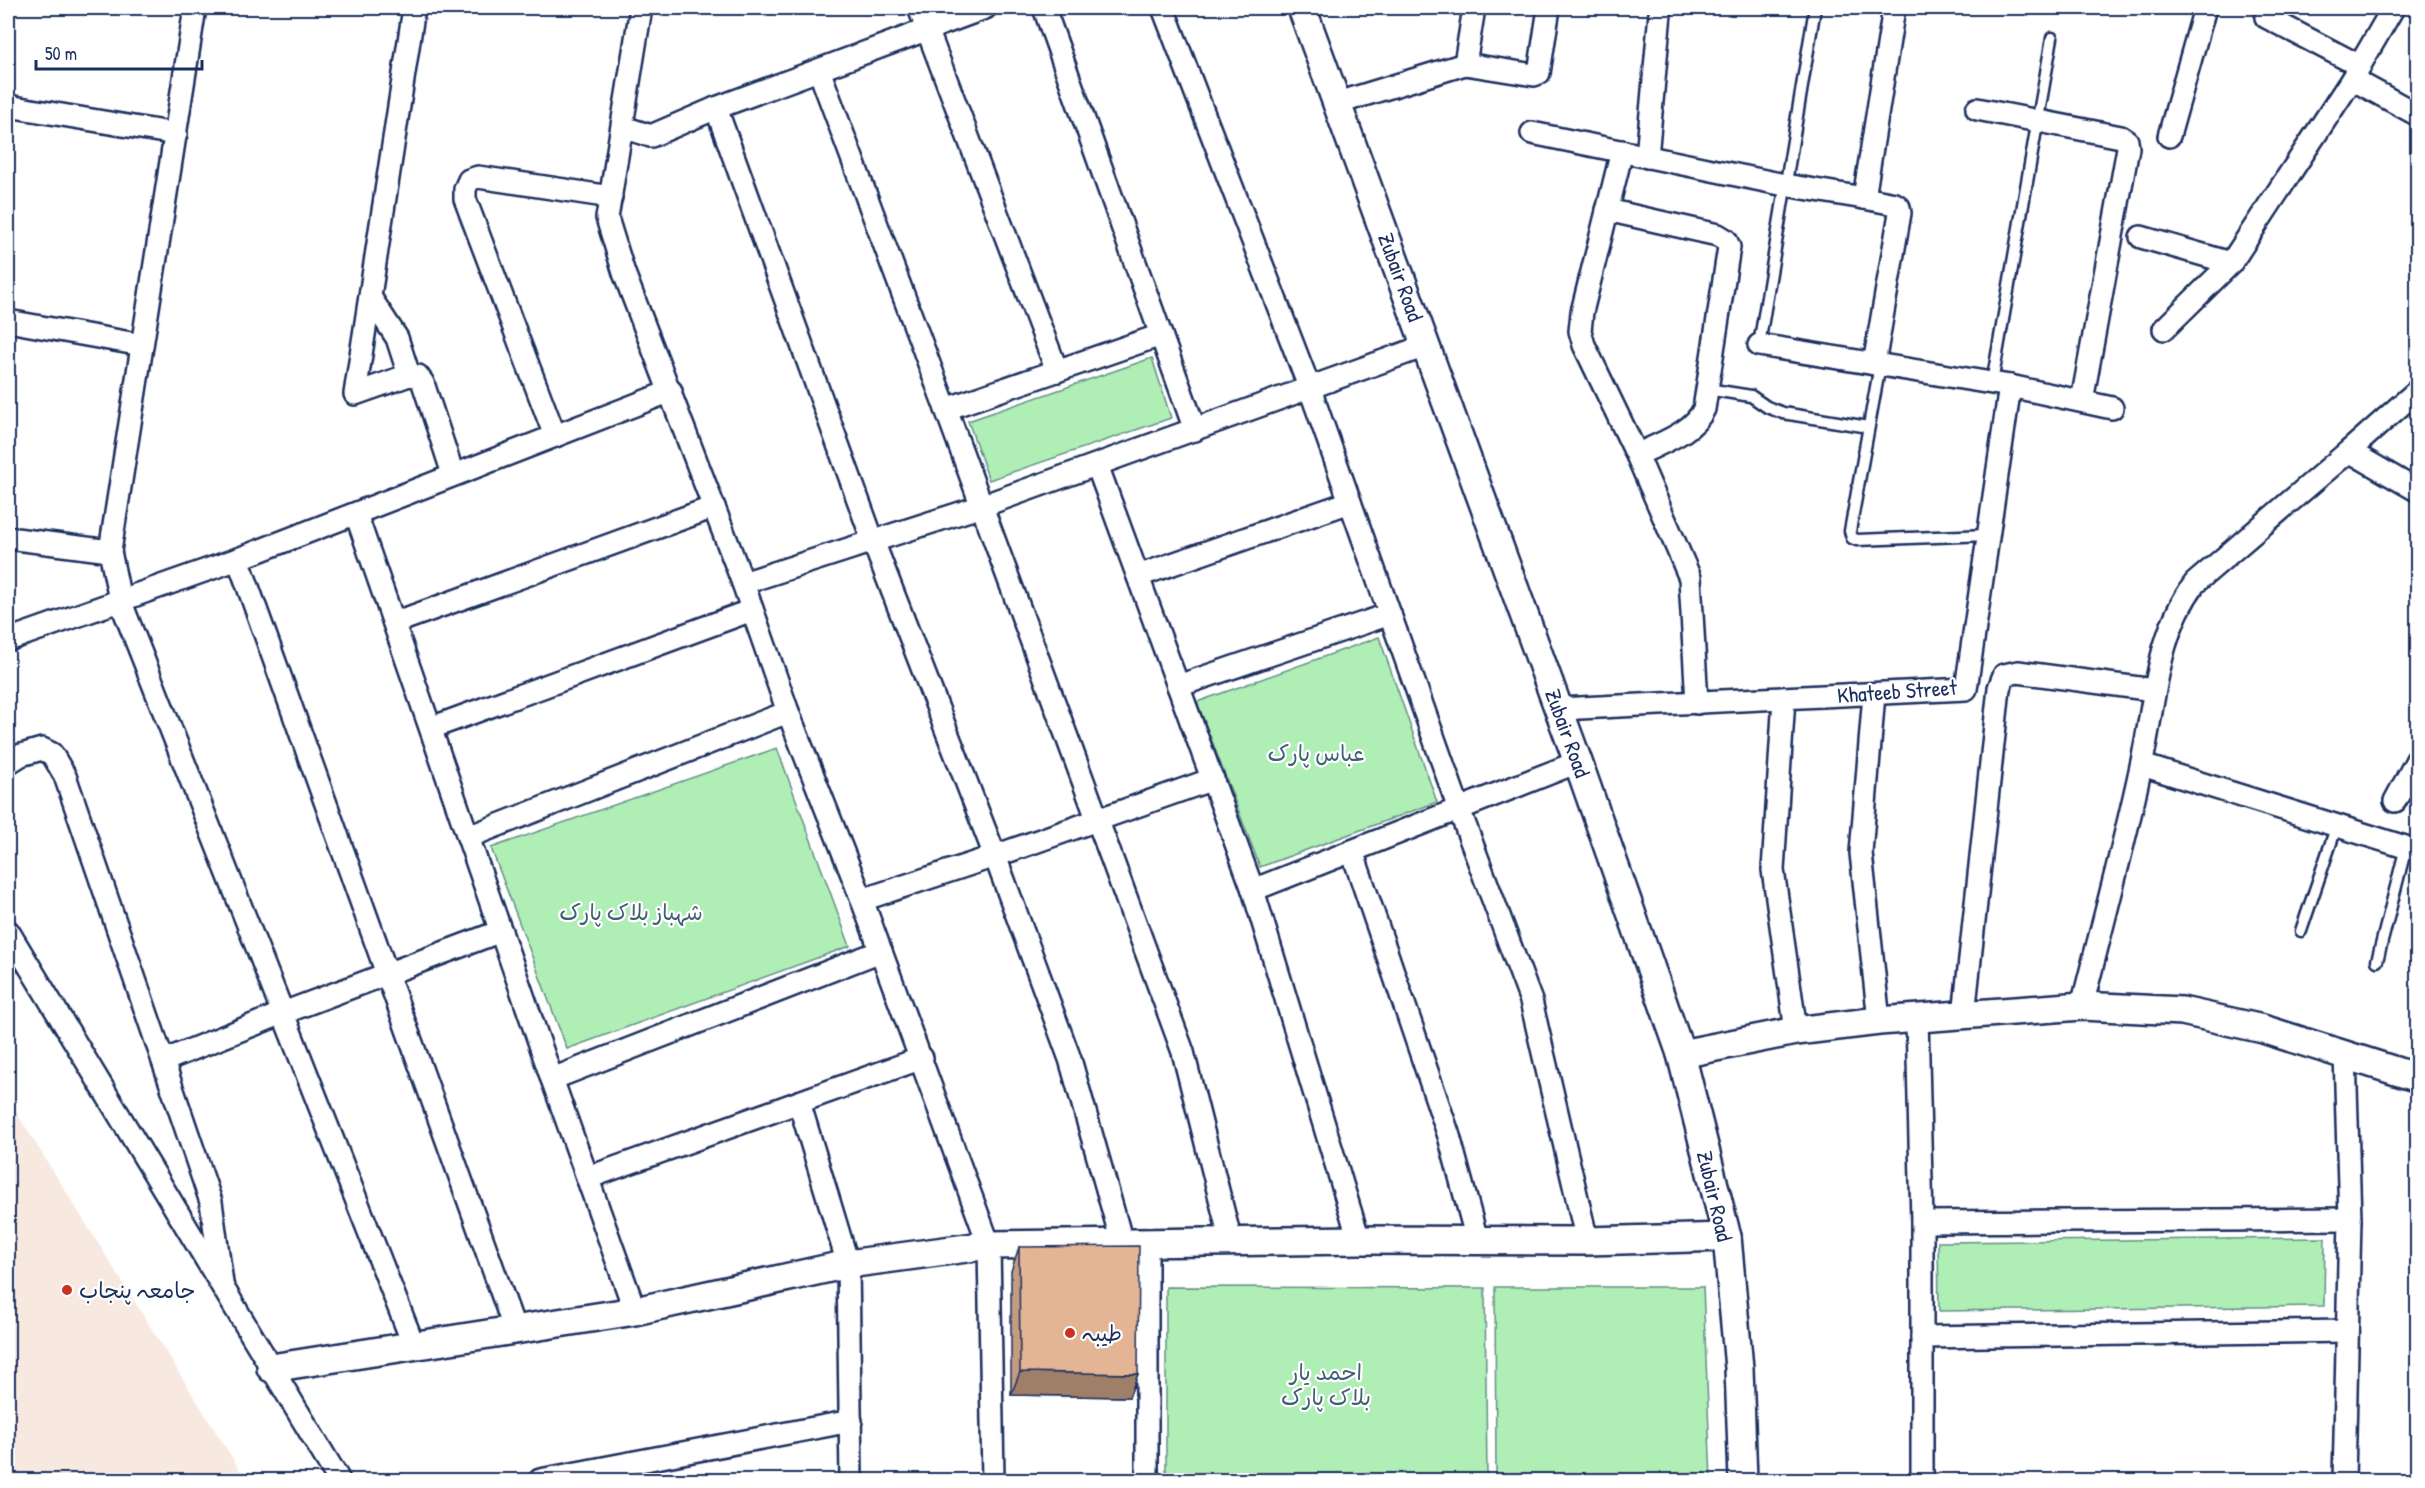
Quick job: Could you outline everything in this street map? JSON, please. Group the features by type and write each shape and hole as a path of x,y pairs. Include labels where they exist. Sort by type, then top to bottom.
{"street":[{"path":"195,8 110,551 120,600 414,1346"},
{"path":"414,8 355,394 409,375 418,376 423,383 453,474"},
{"path":"641,8 607,223 624,273 744,583 788,712 862,900 989,1245 993,1480"},
{"path":"919,8 1057,371"},
{"path":"623,127 651,136 716,108 985,8"},
{"path":"1044,8 1195,430"},
{"path":"1163,8 1310,389 1459,809 1531,1001 1587,1241"},
{"name":"Zubair Road","path":"1302,8 1578,762 1681,1054 1727,1237 1739,1368 1743,1480"},
{"path":"1465,64 1474,8"},
{"path":"1338,103 1465,64 1534,75 1539,73 1549,8"},
{"path":"1864,198 1894,8"},
{"path":"2169,136 2205,8"},
{"path":"2164,329 2231,262 2356,73 2393,8"},
{"path":"1647,157 1660,13"},
{"path":"2266,17 2418,115"},
{"path":"819,70 1183,1052 1231,1242"},
{"path":"8,106 176,135"},
{"path":"716,108 873,541 995,856 1070,1059 1134,1242 1147,1480"},
{"path":"1977,109 2121,137 2127,141 2128,148 2082,401"},
{"path":"1532,133 1785,185 1895,204 1899,207 1900,213 1877,364"},
{"path":"1622,151 1582,312 1580,331 1584,345 1637,455 1690,578 1697,703"},
{"path":"555,436 465,199 465,189 470,180 478,177 610,197"},
{"path":"1607,210 1718,236 1726,240 1729,247 1704,409 1699,420 1690,428 1637,455"},
{"path":"2140,237 2231,262"},
{"path":"370,297 397,338 409,375"},
{"path":"8,321 142,345"},
{"path":"946,410 1161,335"},
{"path":"1759,345 2001,384 2112,408"},
{"path":"744,583 982,506 1425,346"},
{"name":"Khateeb Street","path":"1559,710 1966,689 1988,535 2001,384"},
{"path":"2082,1006 2142,765 2154,690 2171,626 2181,601 2195,583 2418,390"},
{"path":"8,640 238,559 453,474 671,392"},
{"path":"2349,451 2418,490"},
{"path":"1097,465 1253,890 1359,1240"},
{"path":"1138,576 1350,502"},
{"path":"394,623 714,507"},
{"path":"356,514 635,1311"},
{"path":"8,538 110,551"},
{"path":"238,559 515,1330"},
{"path":"430,728 752,610"},
{"path":"1178,686 1390,614"},
{"path":"1964,1015 1999,688 2004,675 2019,672 2154,690"},
{"path":"1966,689 1999,688"},
{"path":"1874,694 1861,853 1879,1021"},
{"path":"1784,698 1773,870 1796,1031"},
{"path":"468,837 788,712"},
{"path":"8,763 21,755 42,749 52,754 65,776 211,1202 223,1291"},
{"path":"2395,801 2418,758"},
{"path":"1253,890 1578,762"},
{"path":"2142,765 2412,849"},
{"path":"862,900 1213,779"},
{"path":"1352,851 1449,1136 1477,1240"},
{"path":"8,931 339,1480"},
{"path":"163,1061 501,931"},
{"path":"552,1079 881,951"},
{"path":"1681,1054 1796,1031 1879,1021 2082,1006 2182,1011 2263,1029 2418,1078"},
{"path":"1917,1018 1922,1222 1922,1480"},
{"path":"2344,1480 2350,1219 2345,1054"},
{"path":"587,1178 921,1058"},
{"path":"799,1102 848,1264 851,1480"},
{"path":"1922,1222 2350,1219"},
{"path":"271,1368 635,1311 848,1264 989,1245 1359,1240 1587,1241 1727,1237"},
{"path":"1922,1337 2347,1331"},
{"path":"540,1480 850,1421"}],"lane":[{"path":"1759,345 1815,8"},
{"path":"2001,384 2052,38"},
{"path":"1877,364 1869,427 1850,531 1852,538 1857,540 1988,535"},
{"path":"1707,389 1751,396 1767,407 1783,413 1869,427"},
{"path":"2301,931 2337,825"},
{"path":"2377,961 2412,849"}],"shaded area":[{"name":"جامعہ پنجاب","path":"8,1099 246,1480 8,1480"}],"green space":[{"path":"1152,358 1171,418 989,480 968,421"},
{"name":"عباس پارک","path":"1379,637 1437,802 1260,867 1197,702"},
{"name":"شہباز بلاک پارک","path":"777,748 850,946 567,1049 491,848"},
{"path":"2325,1238 2324,1306 1939,1311 1938,1242"},
{"name":"احمد یار بلاک پارک","path":"1166,1287 1485,1288 1487,1480 1166,1480"},
{"path":"1495,1287 1703,1287 1711,1480 1496,1480"}],"building":[{"name":"طیبہ","path":"1139,1246 1138,1374 1020,1372 1019,1247"}],"place":[{"name":"جامعہ پنجاب","path":"67,1290"},
{"name":"طیبہ","path":"1070,1333"}]}
